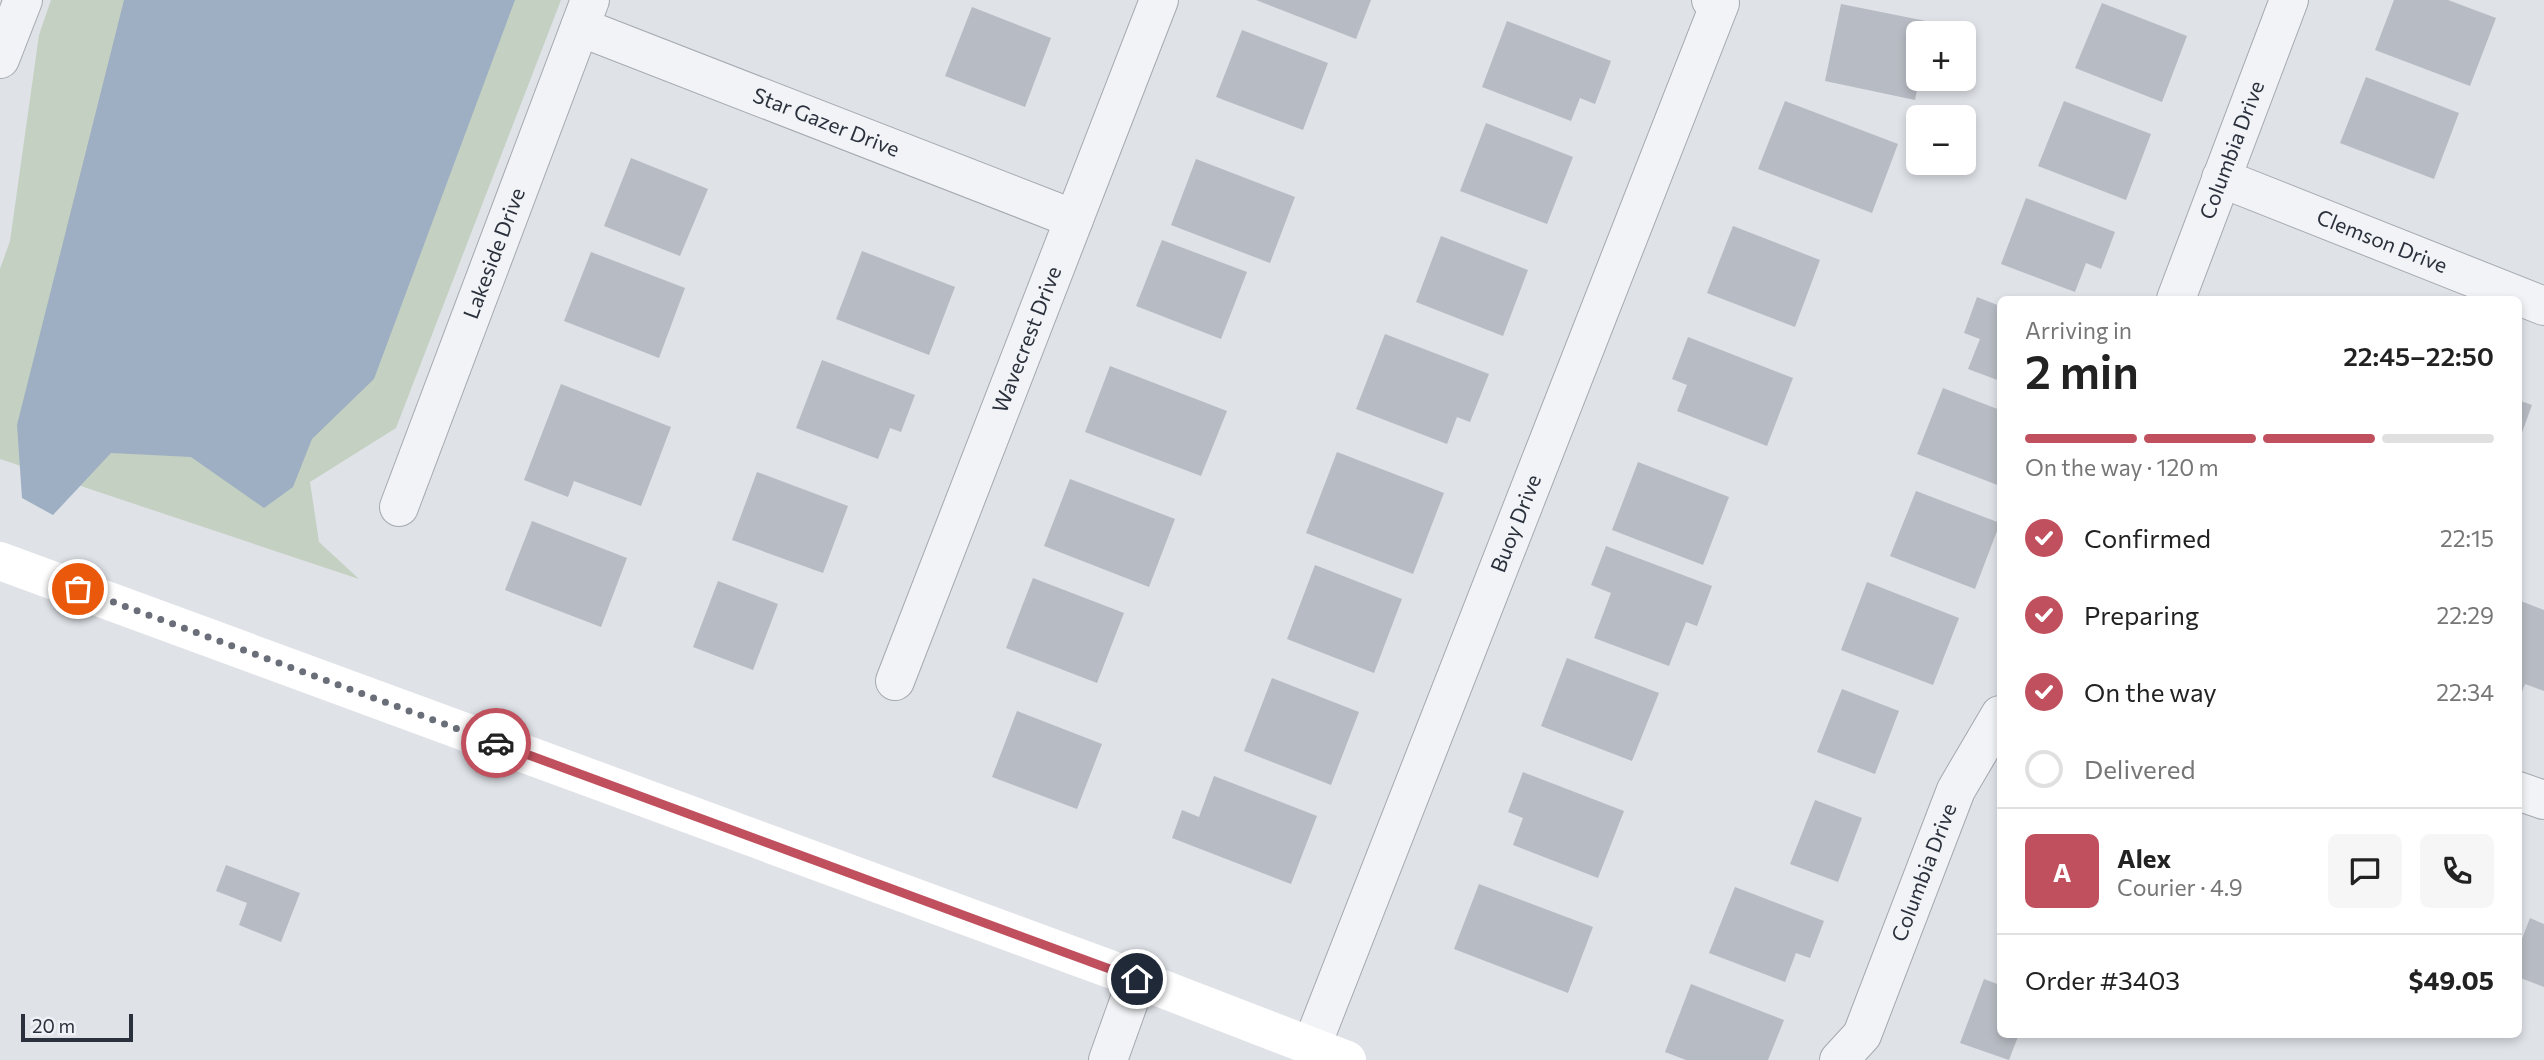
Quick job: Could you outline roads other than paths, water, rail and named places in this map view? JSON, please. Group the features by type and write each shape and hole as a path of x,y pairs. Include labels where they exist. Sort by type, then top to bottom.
{"main road":[{"path":"0,561 1137,979 1347,1060"}],"street":[{"path":"0,59 23,0"},
{"name":"Wavecrest Drive","path":"895,681 1159,0"},
{"name":"Columbia Drive","path":"2177,296 2289,0"},
{"name":"Buoy Drive","path":"1312,1045 1715,2"},
{"name":"Star Gazer Drive","path":"585,13 1074,219"},
{"name":"Lakeside Drive","path":"399,507 585,13"},
{"name":"Clemson Drive","path":"2221,178 2519,296"},
{"name":"Clemson Drive","path":"2522,297 2544,306"},
{"name":"Columbia Drive","path":"1856,1052 1956,790 1997,720"},
{"path":"2522,792 2544,800"},
{"path":"1108,1060 1137,979"}],"water":[{"path":"124,0 515,0 374,379 312,439 293,487 264,508 191,457 111,453 53,515 22,498 17,425"}]}
